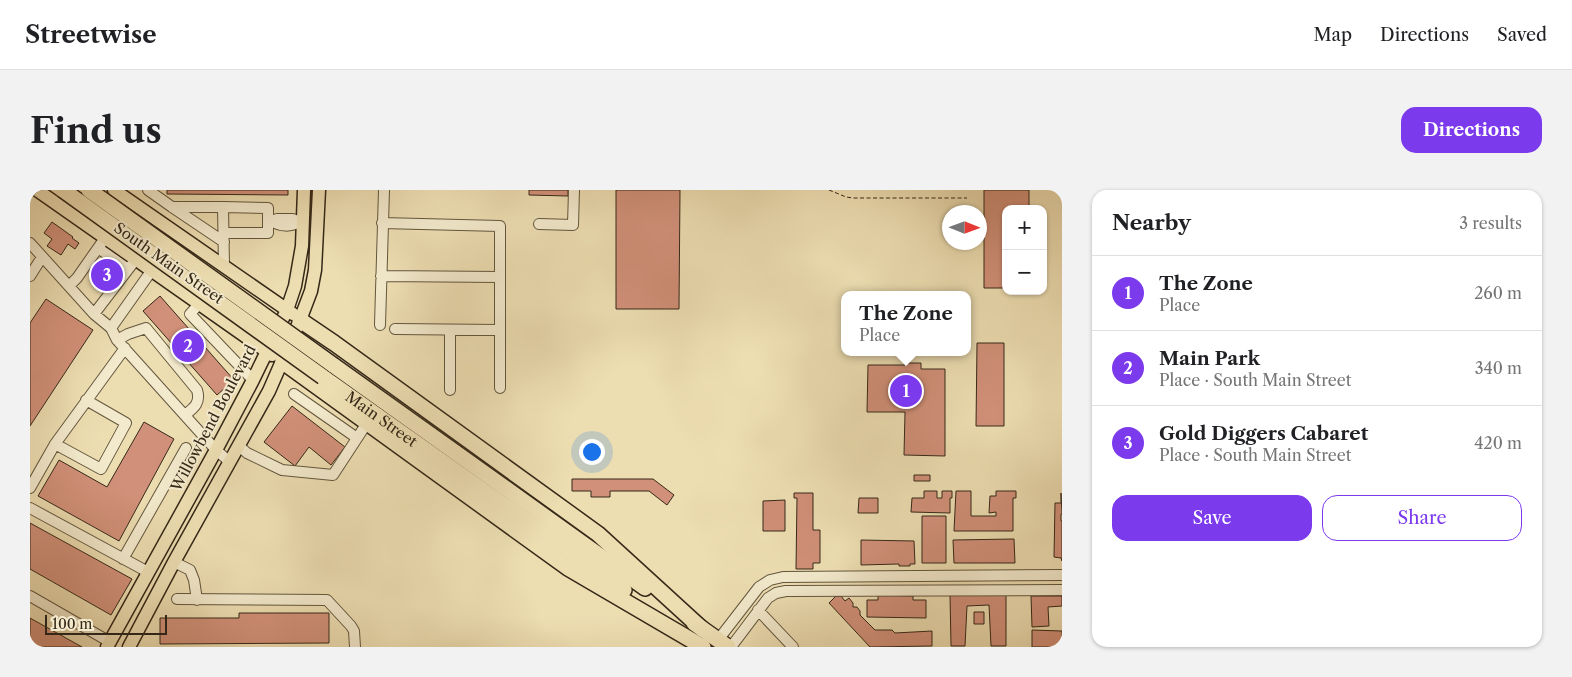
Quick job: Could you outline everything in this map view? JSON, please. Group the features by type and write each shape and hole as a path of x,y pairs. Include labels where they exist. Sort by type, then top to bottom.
{"highway":[{"name":"Main Street","path":"63,190 703,647"},
{"name":"Main Street","path":"89,190 322,375 726,645"},
{"path":"300,320 598,534 702,629"},
{"path":"334,343 324,343 317,347 308,370 322,375 367,423 568,568 703,647"},
{"path":"283,362 322,375"}],"main road":[{"name":"South Main Street","path":"37,190 102,243 132,264 152,270 283,362"},
{"name":"South Main Street","path":"114,190 300,320"},
{"name":"Willowbend Boulevard","path":"112,645 158,553 253,380 287,310 295,286 302,246 301,222 304,190"},
{"path":"129,647 283,362 312,290 315,270 319,190"},
{"path":"301,222 318,223"},
{"path":"233,327 245,328 253,324 262,306 262,301 256,288"},
{"path":"158,553 174,562"}],"street":[{"path":"148,190 172,207 224,238 268,233 270,221 268,208 172,207"},
{"path":"380,325 384,190"},
{"path":"539,224 574,224 574,190"},
{"path":"223,207 224,266"},
{"path":"270,221 277,225 293,226 301,222"},
{"path":"382,223 500,226 500,388"},
{"path":"30,243 94,314 111,328 117,340 124,348 216,450 230,462"},
{"path":"69,286 102,243"},
{"path":"30,276 42,257"},
{"path":"94,314 132,264"},
{"path":"111,328 152,270"},
{"path":"381,276 500,277"},
{"path":"199,304 190,314 253,380"},
{"path":"117,340 146,328 197,390 199,398 197,404 185,415"},
{"path":"395,329 500,330"},
{"path":"450,330 450,390"},
{"path":"30,488 55,444 124,348"},
{"path":"294,394 357,438"},
{"path":"55,444 101,469 126,423 86,400"},
{"path":"239,446 247,453 282,470 332,475 367,423"},
{"path":"123,559 186,448"},
{"path":"30,508 148,572"},
{"path":"174,562 190,570 194,580 197,600"},
{"path":"1050,575 1050,590"},
{"path":"726,645 760,587 770,580 783,577 1062,575"},
{"path":"808,591 809,576"},
{"path":"937,576 937,591"},
{"path":"726,645 768,598 786,591 1062,590"},
{"path":"30,596 112,645"},
{"path":"177,599 327,600 354,631 355,647"},
{"path":"758,610 791,646"}],"path":[{"path":"829,190 854,198 967,198"}],"building":[{"path":"167,190 288,190 288,195 167,194"},
{"path":"529,190 568,190 568,196 529,195"},
{"path":"616,190 680,190 679,309 616,309"},
{"path":"984,190 1029,190 1029,205 1002,205 1002,288 984,288 984,250 987,250 987,205 984,205"},
{"path":"52,222 79,243 75,249 68,244 61,255 47,246 52,239 44,233"},
{"path":"110,259 122,268 105,292 93,283"},
{"path":"160,296 234,380 217,395 143,311"},
{"path":"46,299 93,330 30,426 30,323"},
{"path":"977,343 1004,343 1004,426 976,426"},
{"path":"905,363 921,363 921,369 945,369 945,456 904,455 905,412 867,412 868,365 905,365"},
{"path":"292,406 345,447 331,465 309,447 295,466 264,442"},
{"path":"144,422 174,439 119,541 38,496 59,460 107,487"},
{"path":"914,475 930,475 930,481 914,481"},
{"path":"572,479 653,479 674,495 667,505 649,491 610,491 610,497 591,497 591,491 572,491"},
{"path":"924,491 937,491 937,498 942,498 942,491 952,491 950,513 911,512 912,498 924,498"},
{"path":"956,491 971,491 971,516 996,516 996,512 989,513 990,496 996,496 996,491 1016,491 1016,498 1013,498 1013,531 954,531"},
{"path":"794,493 813,493 813,530 820,530 820,563 813,563 813,569 796,569 797,498 794,498"},
{"path":"1061,493 1062,561 1061,558 1054,557 1055,503 1061,503"},
{"path":"859,498 878,498 878,513 858,513"},
{"path":"785,500 785,531 763,531 763,501"},
{"path":"922,516 946,516 946,563 922,563"},
{"path":"30,523 132,579 111,615 30,569"},
{"path":"1014,539 1015,563 954,563 953,540"},
{"path":"861,540 914,541 915,564 910,564 910,566 899,566 899,564 861,565"},
{"path":"1006,594 1006,646 991,646 989,605 967,606 965,646 951,646 950,595"},
{"path":"878,595 913,596 913,600 926,600 926,618 867,617 867,600 878,600"},
{"path":"836,596 841,596 845,601 849,598 853,603 853,607 857,607 860,615 875,630 892,630 895,633 932,631 932,646 870,647 829,603"},
{"path":"1031,596 1062,596 1062,606 1048,607 1049,626 1032,627"},
{"path":"974,612 984,612 984,624 974,624"},
{"path":"239,613 329,613 329,643 160,644 160,618 239,618"},
{"path":"30,618 82,647 30,647"},
{"path":"1032,630 1062,631 1062,647 1032,647"}],"place":[{"name":"Gold Diggers Cabaret","path":"107,275"},
{"name":"Main Park","path":"188,346"},
{"name":"The Zone","path":"906,391"}]}
